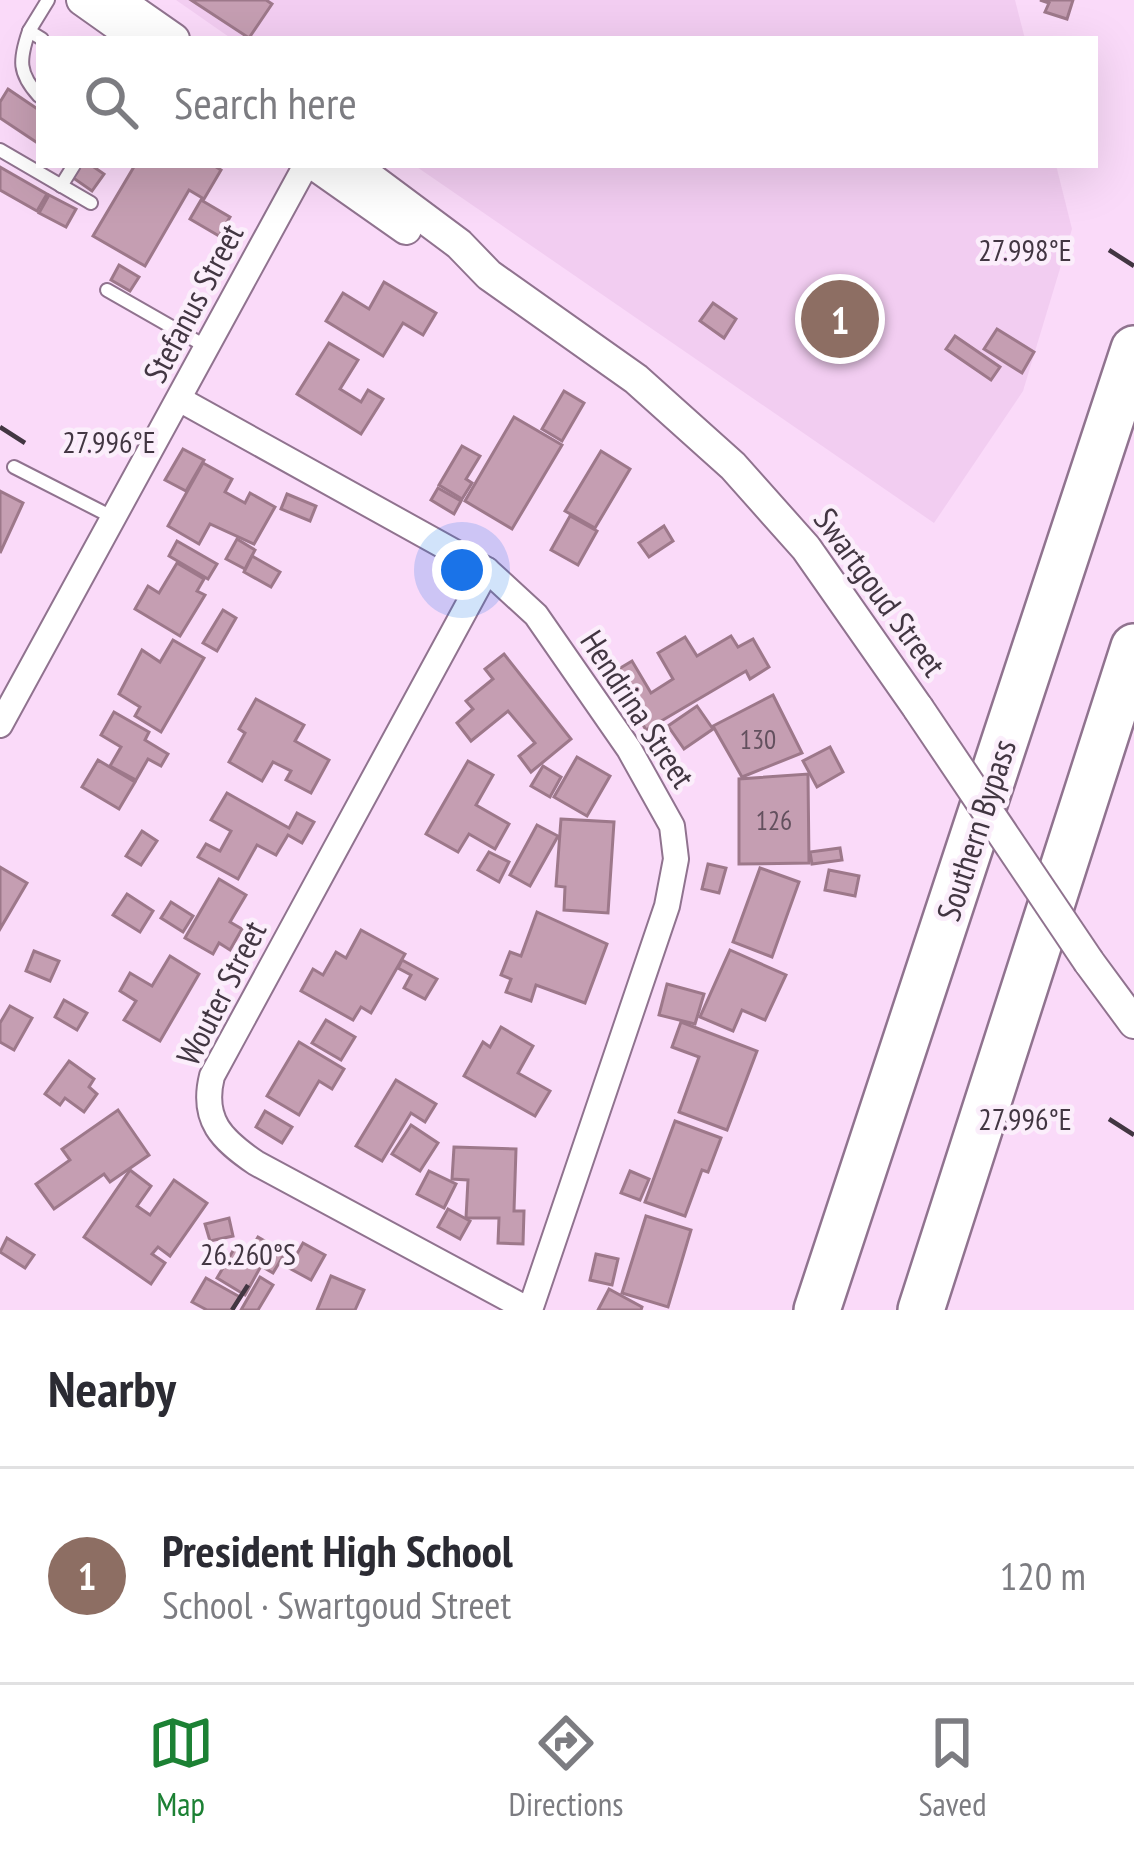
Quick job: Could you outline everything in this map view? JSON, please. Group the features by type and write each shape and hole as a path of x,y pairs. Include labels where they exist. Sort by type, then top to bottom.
{"highway":[{"name":"Southern Bypass","path":"818,1310 1134,349"},
{"path":"921,1310 1134,647"}],"street":[{"path":"82,0 133,36"},
{"path":"118,0 170,36"},
{"name":"Stefanus Street","path":"0,725 9,688 112,517 308,168"},
{"name":"Swartgoud Street","path":"314,168 449,259 489,275"},
{"name":"Swartgoud Street","path":"357,168 459,244 489,275 636,379 734,466 806,548 1134,1023"},
{"name":"Hendrina Street","path":"178,399 487,570 536,615 562,648 666,813 676,859 667,906 530,1310"},
{"name":"Wouter Street","path":"487,570 212,1076 208,1104 209,1117 220,1134 256,1162 530,1310"}],"lane":[{"path":"36,92 22,76 20,62 48,0"},
{"path":"0,150 91,203"},
{"path":"61,186 72,168"},
{"path":"107,290 205,346"},
{"path":"14,466 112,517"}],"shaded area":[{"path":"176,0 1015,0 1024,36 228,36"},
{"path":"418,168 1057,168 1072,229 1023,391 934,523"}],"building":[{"path":"191,0 266,0 272,4 246,36"},
{"path":"1040,0 1073,0 1067,19 1045,12 1049,3"},
{"path":"8,89 36,108 36,142 0,118 0,102"},
{"path":"0,167 47,194 37,211 0,190"},
{"path":"74,168 95,168 104,174 92,191 69,175"},
{"path":"133,168 221,170 204,199 189,190 145,266 93,236"},
{"path":"49,195 76,209 66,227 39,213"},
{"path":"201,200 230,217 219,236 190,219"},
{"path":"119,265 139,277 130,291 111,280"},
{"path":"384,282 436,313 423,335 403,323 383,356 326,321 343,293 369,309"},
{"path":"713,303 736,319 724,338 700,321"},
{"path":"997,329 1034,352 1022,373 984,349"},
{"path":"955,336 1000,367 991,380 946,349"},
{"path":"329,343 358,360 340,389 361,402 368,390 383,399 361,434 297,394"},
{"path":"564,391 584,403 562,441 542,429"},
{"path":"514,417 562,445 512,529 465,501"},
{"path":"462,446 480,456 466,479 472,483 462,499 439,485"},
{"path":"183,449 204,460 186,491 165,480"},
{"path":"601,451 630,469 595,528 565,511"},
{"path":"203,463 232,479 225,492 245,503 250,493 275,507 254,544 210,524 199,544 168,526"},
{"path":"438,488 461,501 454,514 431,500"},
{"path":"0,491 23,503 0,553"},
{"path":"287,494 316,506 310,521 281,509"},
{"path":"570,516 597,531 578,565 551,550"},
{"path":"664,526 673,541 649,557 639,543"},
{"path":"237,539 255,550 245,569 226,559"},
{"path":"177,541 217,564 208,579 169,556"},
{"path":"252,556 280,572 271,587 244,572"},
{"path":"177,563 204,579 197,591 205,595 180,636 135,609 148,586 159,593"},
{"path":"223,610 236,618 217,651 203,643"},
{"path":"731,636 738,647 753,639 769,667 750,679 746,671 646,730 612,673 632,661 651,693 673,679 658,653 685,637 697,656"},
{"path":"173,640 204,658 161,732 135,716 140,707 119,694 142,650 160,662"},
{"path":"504,654 571,739 531,772 519,756 535,743 508,711 471,741 457,723 473,709 466,701 493,679 485,669"},
{"path":"773,695 802,753 742,777 713,726"},
{"path":"256,699 304,725 295,741 329,760 311,793 286,780 291,771 273,762 262,781 229,762 245,733 239,729"},
{"path":"697,706 713,729 684,749 668,726"},
{"path":"114,712 149,732 145,740 168,754 161,766 148,759 136,780 110,766 121,747 101,735"},
{"path":"830,747 843,772 817,787 803,761"},
{"path":"577,757 610,776 587,816 554,797"},
{"path":"98,760 135,782 119,809 82,787"},
{"path":"468,761 493,775 476,805 509,824 495,849 469,834 458,852 426,834"},
{"path":"543,766 561,777 550,797 531,786"},
{"path":"808,774 809,863 739,864 739,779"},
{"path":"227,793 289,828 297,813 314,822 302,843 288,835 276,855 257,845 238,879 198,857 206,844 220,851 231,831 211,820"},
{"path":"561,819 614,822 608,913 564,910 565,887 556,886"},
{"path":"537,825 558,836 530,886 510,875"},
{"path":"142,831 157,841 141,865 126,856"},
{"path":"840,848 842,860 812,864 810,852"},
{"path":"489,852 509,862 499,882 478,870"},
{"path":"708,864 726,868 719,893 702,889"},
{"path":"0,867 27,883 0,929"},
{"path":"760,868 799,882 772,957 733,942"},
{"path":"829,870 859,876 855,896 825,890"},
{"path":"219,879 246,895 230,922 242,929 230,950 219,943 213,954 185,938"},
{"path":"127,894 153,911 140,932 113,915"},
{"path":"171,902 193,916 183,932 161,918"},
{"path":"537,912 607,944 585,1003 536,985 531,1001 506,992 511,979 501,975 510,952 521,956"},
{"path":"361,930 405,954 371,1013 361,1007 353,1020 301,991 313,969 323,975 336,952 346,958"},
{"path":"730,950 786,975 765,1020 742,1010 733,1031 700,1017"},
{"path":"34,951 59,961 50,981 26,971"},
{"path":"170,956 199,974 160,1041 124,1020 136,1001 120,991 130,973 152,986"},
{"path":"402,960 437,979 425,999 404,988 411,975 398,968"},
{"path":"667,984 704,994 695,1024 659,1015"},
{"path":"64,1000 87,1013 77,1030 55,1017"},
{"path":"10,1006 32,1018 14,1050 0,1042 0,1023"},
{"path":"326,1020 355,1037 341,1060 312,1043"},
{"path":"681,1022 757,1051 727,1130 679,1112 699,1057 672,1047"},
{"path":"501,1027 533,1046 518,1073 550,1091 535,1116 464,1076 483,1042 490,1047"},
{"path":"299,1042 344,1069 332,1089 319,1081 299,1115 267,1096"},
{"path":"69,1061 94,1079 89,1087 97,1094 84,1112 65,1098 60,1105 45,1094"},
{"path":"396,1080 436,1104 425,1122 411,1113 382,1161 356,1146"},
{"path":"118,1110 149,1155 110,1182 104,1174 54,1209 36,1184 70,1160 62,1149"},
{"path":"265,1111 292,1127 282,1143 256,1127"},
{"path":"675,1121 721,1138 708,1172 702,1170 685,1216 645,1202"},
{"path":"411,1125 438,1143 420,1171 392,1154"},
{"path":"454,1147 516,1149 514,1211 524,1211 523,1244 498,1243 499,1218 466,1218 468,1180 452,1179"},
{"path":"130,1170 151,1186 137,1206 150,1215 174,1180 207,1203 170,1256 158,1247 152,1254 165,1263 151,1284 84,1237"},
{"path":"429,1171 456,1184 444,1208 417,1194"},
{"path":"630,1171 649,1179 640,1200 621,1193"},
{"path":"448,1209 470,1221 460,1239 438,1227"},
{"path":"646,1216 691,1230 668,1307 622,1293"},
{"path":"229,1218 233,1236 210,1241 205,1224"},
{"path":"258,1237 285,1253 273,1273 261,1266 245,1295 217,1278 237,1244 250,1251"},
{"path":"7,1238 34,1255 25,1268 0,1252"},
{"path":"303,1243 325,1255 311,1280 289,1268"},
{"path":"596,1254 618,1259 612,1285 590,1280"},
{"path":"331,1276 364,1290 355,1310 317,1310"},
{"path":"260,1277 273,1285 258,1310 241,1310"},
{"path":"206,1278 240,1297 233,1310 207,1310 192,1302"},
{"path":"609,1289 642,1307 641,1310 598,1310"}],"place":[{"name":"President High School","path":"840,319"}]}
